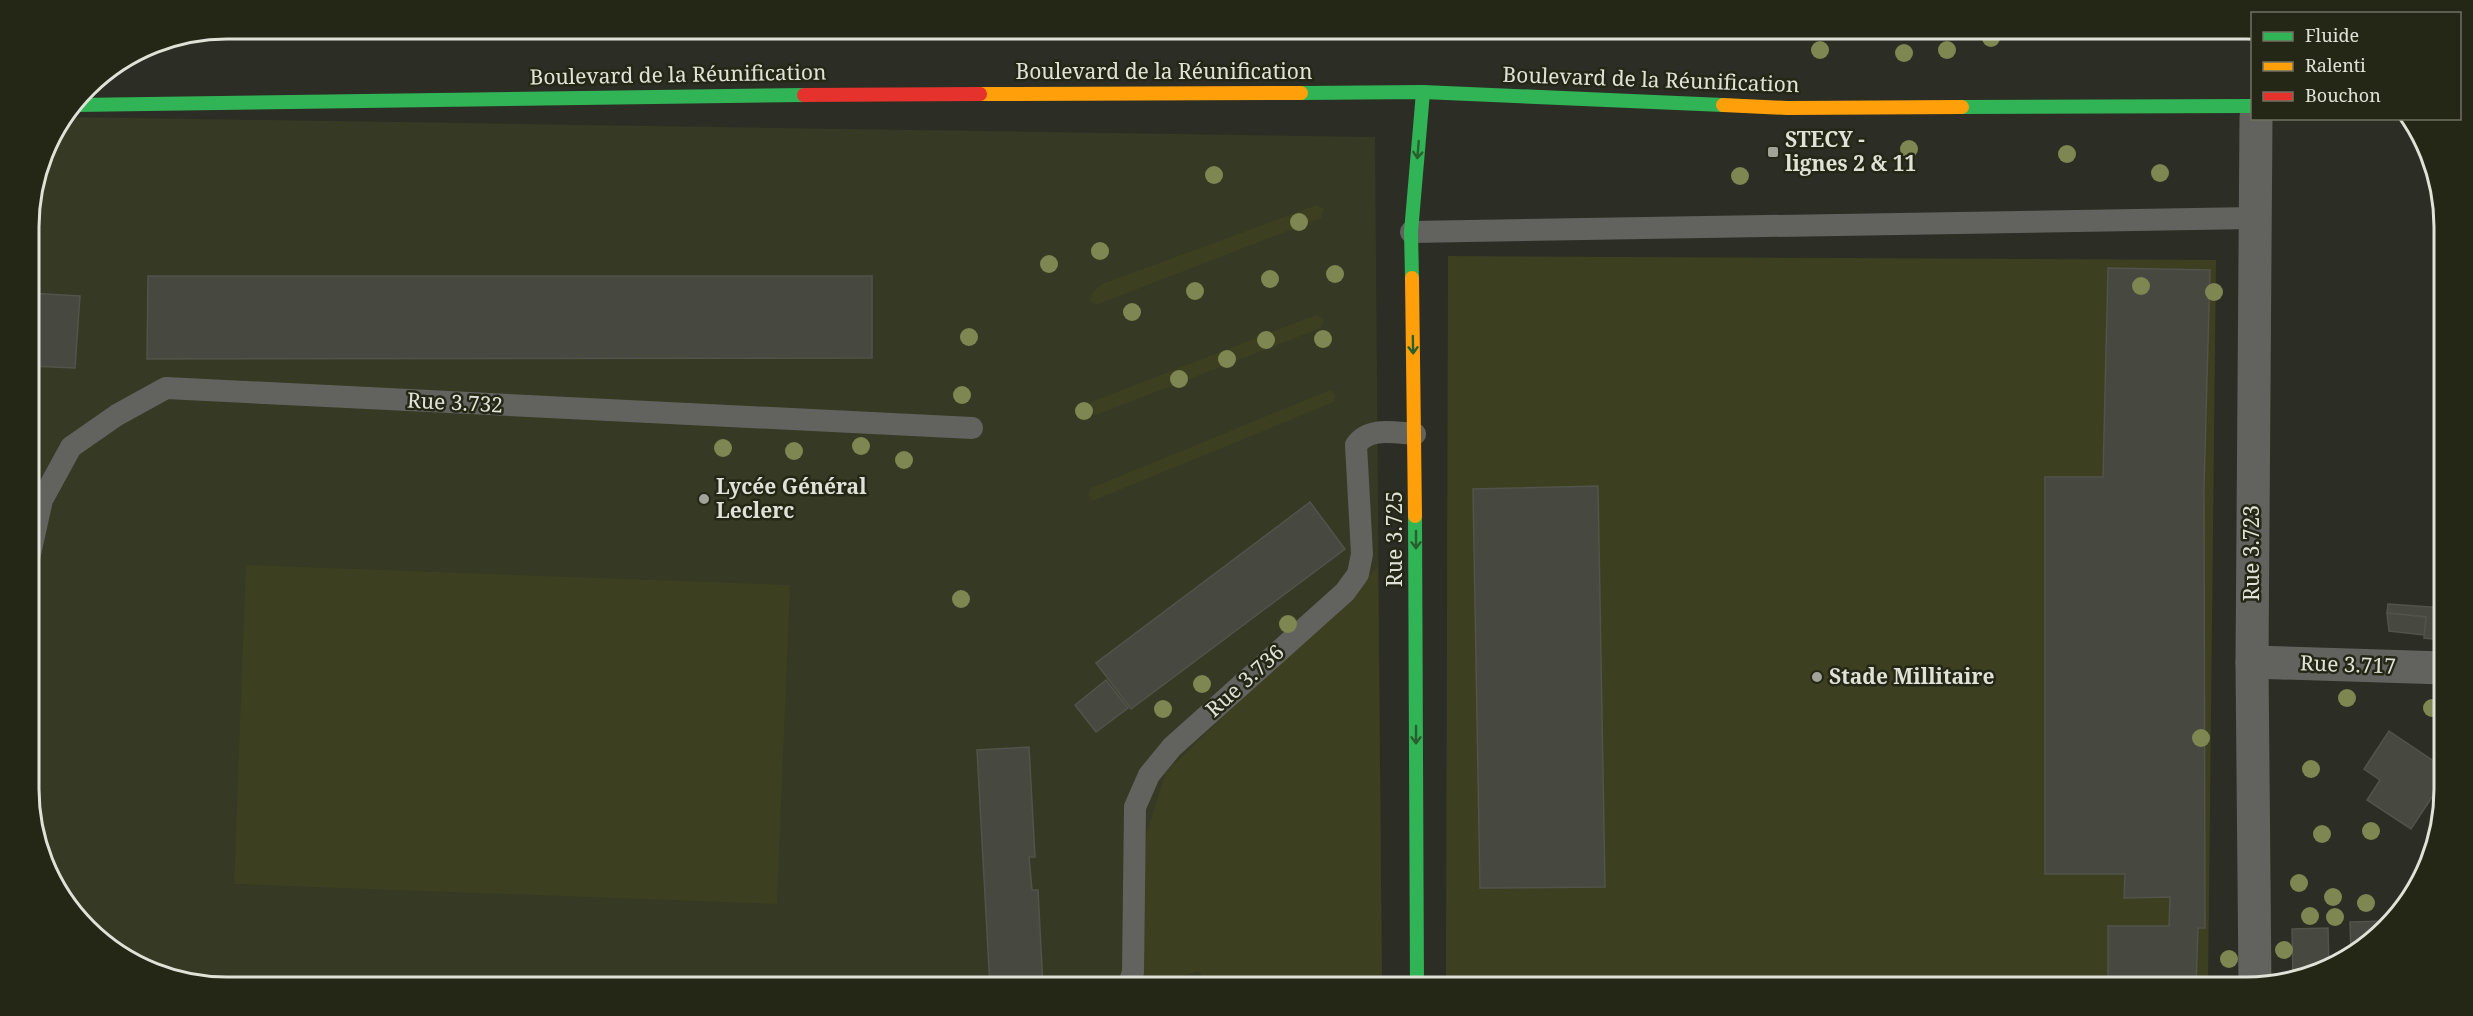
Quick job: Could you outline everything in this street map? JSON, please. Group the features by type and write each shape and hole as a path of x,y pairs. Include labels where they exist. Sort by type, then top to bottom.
{"main road":[{"name":"Boulevard de la Réunification","path":"84,105 752,95 1423,92 1787,108 2251,106"},
{"name":"Rue 3.725","path":"1417,977 1415,434 1410,232 1423,92"}],"street":[{"name":"Rue 3.723","path":"2255,977 2252,662 2253,218 2256,120"},
{"name":"Rue 3.717","path":"2252,662 2434,668"}],"lane":[{"path":"1410,232 2253,218"},
{"name":"Rue 3.732","path":"39,514 42,500 71,447 117,415 166,388 972,428"},
{"name":"Rue 3.736","path":"1131,977 1135,807 1149,775 1172,747 1352,583 1358,574 1362,554 1356,445 1362,436 1371,432 1415,434"}],"shaded area":[{"name":"Lycée Général Leclerc","path":"74,117 1375,137 1382,977 227,977 178,971 144,958 122,945 86,913 58,872 49,850 39,802 39,214 45,178 53,155"},
{"path":"1317,205 1324,209 1321,218 1096,305 1090,300 1092,293 1102,284"},
{"path":"1448,256 2216,260 2208,977 1446,977"},
{"path":"1316,315 1324,319 1321,328 1096,415 1090,410 1091,402"},
{"path":"1330,390 1336,395 1334,402 1095,500 1088,495 1091,488"},
{"path":"246,565 790,585 777,904 234,884"},
{"path":"1378,567 1382,977 1203,977 1198,971 1180,977 1141,977 1136,867 1166,772"}],"building":[{"path":"2108,268 2210,270 2204,488 2205,928 2198,928 2196,977 2108,977 2108,926 2169,926 2170,897 2124,898 2125,874 2045,874 2045,477 2103,477"},
{"path":"148,276 872,276 872,358 147,359"},
{"path":"39,294 80,296 75,368 39,366"},
{"path":"1598,486 1605,887 1480,888 1473,489"},
{"path":"1310,502 1345,549 1131,709 1096,663"},
{"path":"2388,604 2434,607 2434,639 2424,638 2426,617 2387,613"},
{"path":"2387,613 2426,617 2424,635 2389,631"},
{"path":"1106,680 1128,708 1096,732 1075,705"},
{"path":"2389,731 2434,761 2434,794 2411,829 2367,800 2380,780 2364,769"},
{"path":"1029,747 1035,857 1029,857 1032,890 1038,890 1042,977 989,977 977,750"},
{"path":"2380,921 2351,945 2350,922"},
{"path":"2328,928 2329,958 2293,971 2292,929"}],"traffic: fast":[{"path":"1301,93 1423,92 1723,105"},
{"path":"1412,278 1411,232 1423,92"},
{"path":"84,105 804,95"},
{"path":"1962,107 2251,106"},
{"path":"1415,516 1417,977"}],"traffic: slow":[{"path":"980,94 1301,93"},
{"path":"1723,105 1787,108 1962,107"},
{"path":"1412,278 1415,516"}],"traffic: jam":[{"path":"804,95 980,94"}],"place":[{"name":"STECY - lignes 2 & 11","path":"1773,152"},
{"name":"Lycée Général Leclerc","path":"704,499"},
{"name":"Stade Millitaire","path":"1817,677"}]}
